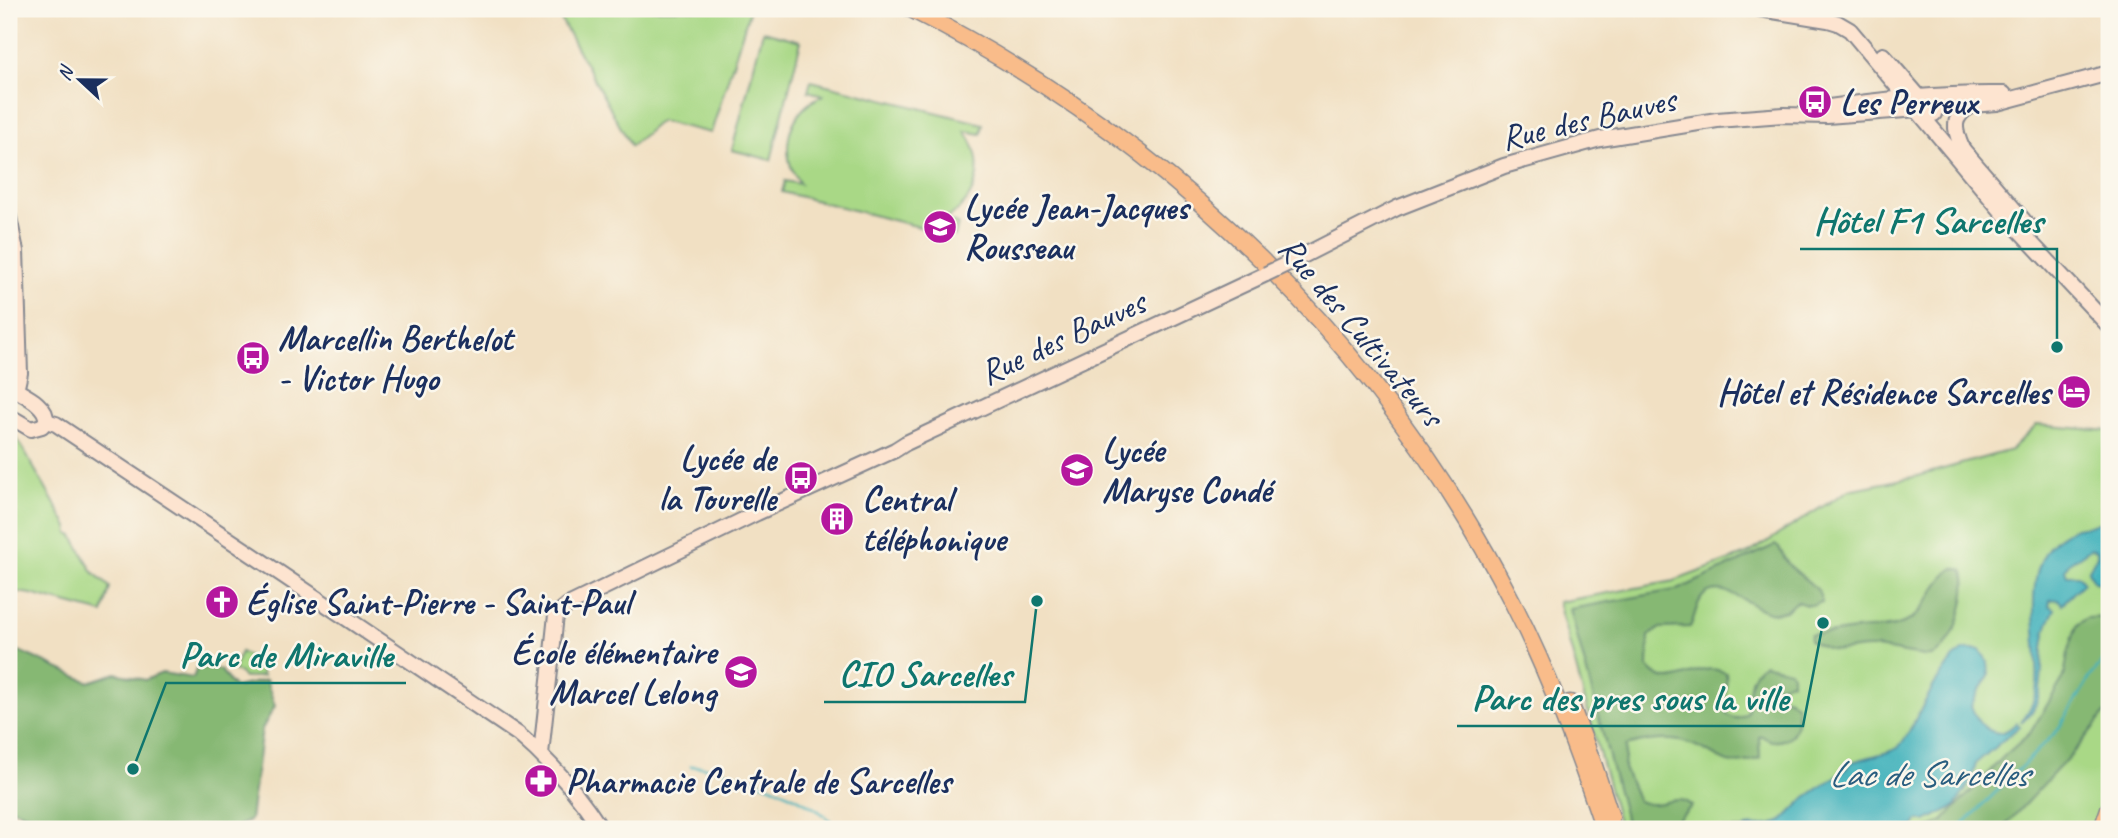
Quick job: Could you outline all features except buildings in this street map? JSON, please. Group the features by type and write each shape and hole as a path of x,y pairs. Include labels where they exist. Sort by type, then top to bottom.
{"main road":[{"name":"Rue des Cultivateurs","path":"911,9 1029,75 1084,111 1145,157 1200,201 1250,247 1304,301 1338,340 1413,438 1474,534 1507,593 1549,682 1582,764 1604,829"},
{"name":"Rue des Cultivateurs","path":"929,9 1046,76 1150,149 1252,237 1347,338 1432,452 1500,562 1569,703 1594,766 1614,829"},
{"path":"2102,829 2109,809"}],"street":[{"path":"1760,9 1830,12 1845,17 1858,27 2026,223 2109,314"},
{"path":"1790,12 1846,26 1885,72 1922,104 2004,214 2109,326"},
{"path":"1876,101 1885,89 1885,72"},
{"path":"1922,104 1997,103 2109,73"},
{"path":"1922,104 1982,94 2029,94"},
{"name":"Rue des Bauves","path":"541,754 556,615 568,605 757,513 1266,274 1397,208 1504,166 1600,139 1682,124 1783,115 1876,101 1922,104"},
{"name":"Rue des Bauves","path":"1783,115 1818,117 1922,104"},
{"path":"1962,148 1956,132 1956,122 1963,111 1972,105"},
{"path":"9,217 16,251 20,373 13,388 43,408 47,415 42,426 31,429 9,416"},
{"path":"46,421 281,573 518,734 541,754 571,787 601,829"}],"green space":[{"path":"555,9 750,9 711,133 660,121 631,146"},
{"path":"763,31 801,41 771,160 732,150"},
{"path":"811,81 983,124 981,134 965,131 976,156 976,181 964,203 943,220 958,224 955,236 782,192 785,181 800,184 793,172 788,146 794,122 811,102 823,95 808,91"},
{"path":"2037,425 2109,431 2109,786 2093,829 1620,829 1558,602 1674,581 1749,553 1849,490 1918,476 2011,450"},
{"path":"9,428 93,572 110,587 103,613 9,591"},
{"path":"1775,545 1789,565 1818,590 1822,602 1806,605 1797,602 1786,611 1773,613 1727,592 1711,591 1701,599 1690,627 1660,628 1649,636 1648,667 1657,676 1667,679 1705,670 1715,669 1726,673 1727,714 1737,718 1747,713 1751,680 1758,669 1764,664 1790,670 1792,682 1773,687 1773,695 1789,699 1797,706 1795,729 1783,740 1773,741 1759,737 1760,758 1746,762 1728,762 1680,741 1656,740 1626,746 1624,768 1638,801 1656,804 1682,800 1692,806 1674,823 1672,829 1628,829 1570,609 1680,589"},
{"path":"1954,568 1963,570 1963,604 1947,643 1931,656 1872,648 1834,650 1809,640 1810,634 1896,626 1905,622 1920,611 1939,582"},
{"path":"2109,617 2109,714 2105,713 2078,747 2002,829 1926,829 1943,821 2003,757 2030,733 2064,677 2077,625 2086,618"},
{"path":"9,651 19,651 89,682 116,673 145,680 162,673 193,678 197,667 221,670 236,687 266,680 275,706 262,729 250,820 232,829 72,829 9,808"},
{"path":"241,652 255,660 263,676 244,678 234,671"}],"water":[{"path":"2109,519 2109,585 2095,582 2088,571 2097,556 2097,550 2091,548 2069,563 2065,570 2067,575 2078,575 2084,583 2062,604 2058,599 2050,600 2049,606 2055,609 2045,637 2039,696 2030,715 2021,723 2033,702 2037,685 2034,598 2036,577 2043,557 2054,541 2073,529"},
{"name":"Lac de Sarcelles","path":"1965,650 1980,650 1988,662 1989,676 1971,706 1974,714 1984,726 1996,732 2009,729 2016,723 2020,726 1976,763 1970,783 1954,807 1902,829 1744,829 1781,822 1806,797 1844,771 1852,762 1898,748 1934,685 1953,658"}],"waterway":[{"path":"1959,829 2057,731 2091,676 2109,655"},
{"path":"691,766 728,772 770,786 810,806 838,829"}],"place":[{"name":"Les Perreux","path":"1815,102"},
{"name":"Lycée Jean-Jacques Rousseau","path":"940,227"},
{"name":"Hôtel F1 Sarcelles","path":"2057,347"},
{"name":"Marcellin Berthelot - Victor Hugo","path":"253,358"},
{"name":"Hôtel et Résidence Sarcelles","path":"2074,392"},
{"name":"Lycée Maryse Condé","path":"1077,470"},
{"name":"Lycée de la Tourelle","path":"801,478"},
{"name":"Central téléphonique","path":"837,519"},
{"name":"CIO Sarcelles","path":"1037,601"},
{"name":"Église Saint-Pierre - Saint-Paul","path":"222,602"},
{"name":"Parc des pres sous la ville","path":"1823,623"},
{"name":"École élémentaire Marcel Lelong","path":"741,672"},
{"name":"Parc de Miraville","path":"133,769"},
{"name":"Pharmacie Centrale de Sarcelles","path":"541,781"}]}
